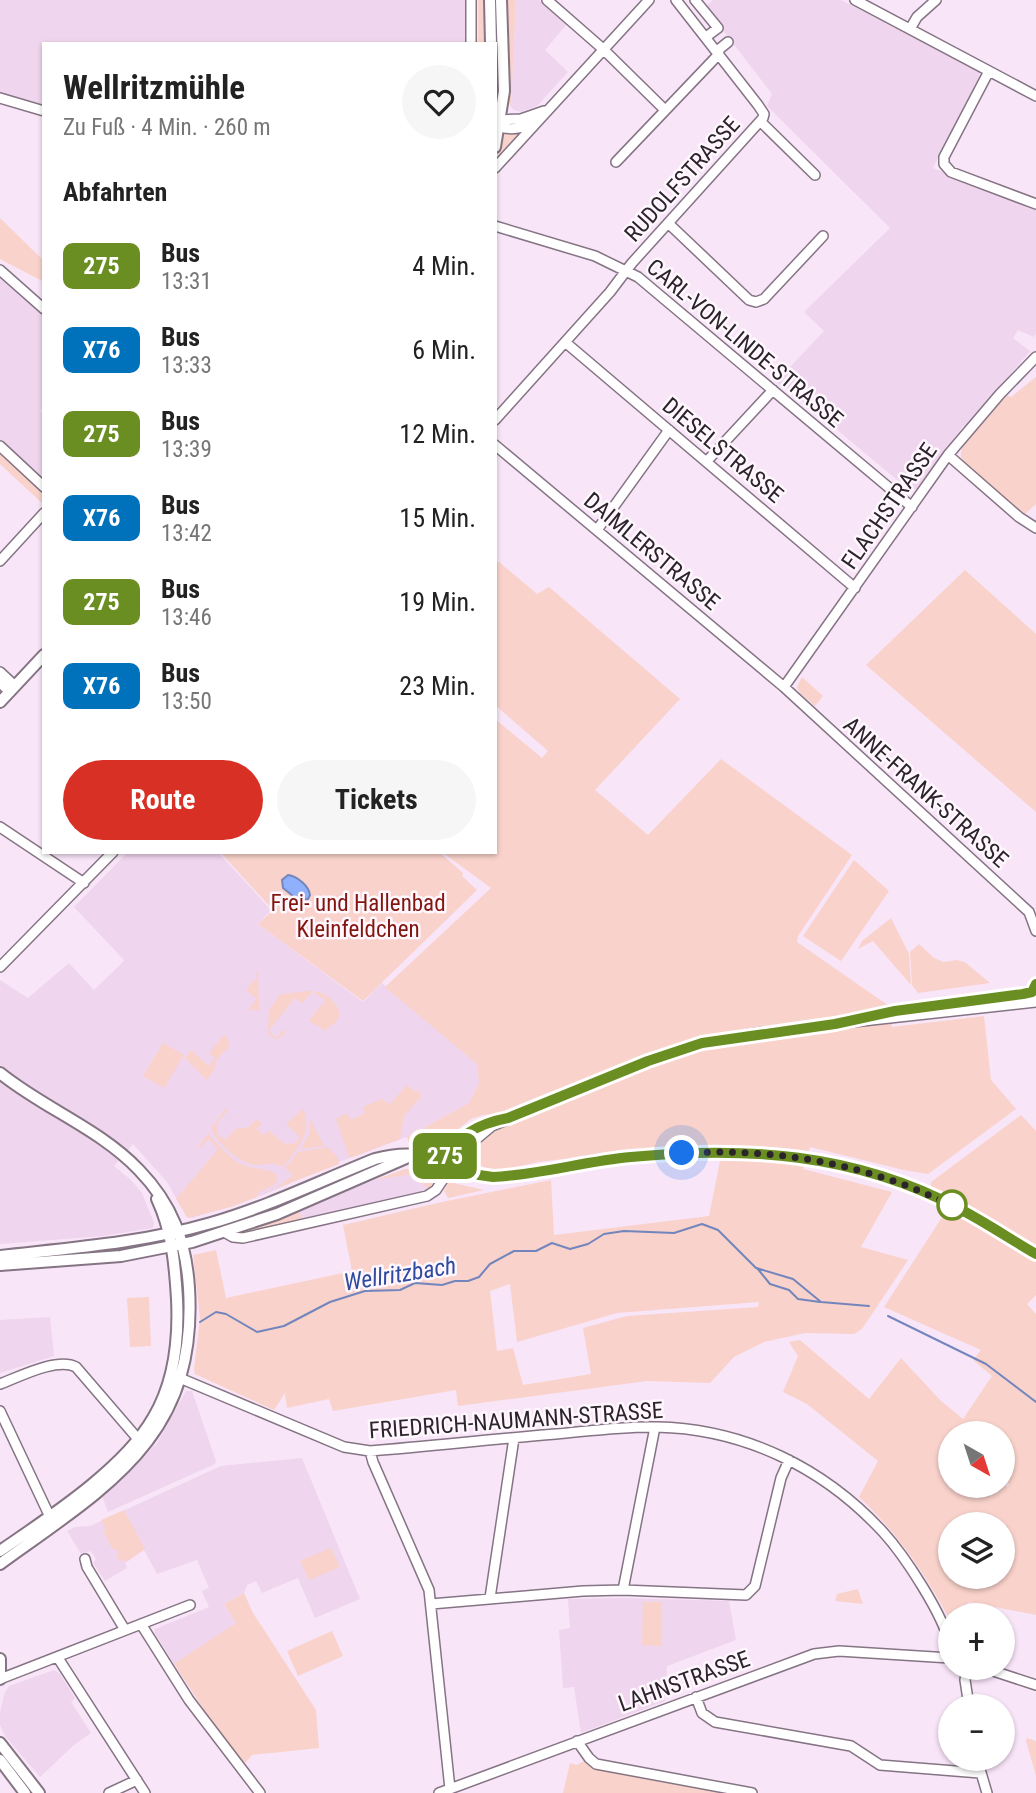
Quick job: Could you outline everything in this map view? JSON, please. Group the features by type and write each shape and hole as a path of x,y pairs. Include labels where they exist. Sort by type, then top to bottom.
{"main road":[{"path":"490,0 491,42"},
{"path":"498,123 504,71 501,0"},
{"path":"0,702 42,657"},
{"path":"0,1073 17,1087 114,1148 147,1178 178,1245 188,1278 190,1319 163,1419 140,1451 78,1508 0,1564"},
{"path":"0,1080 17,1087"},
{"path":"0,1256 103,1245 174,1232 248,1211 375,1159 401,1154 422,1155 482,1176 493,1177 631,1157 711,1152 789,1155 861,1171 958,1208 1036,1254"},
{"path":"0,1265 109,1258 178,1245 277,1214 397,1161 422,1155"},
{"path":"0,1551 50,1517 103,1474 138,1439 154,1417 175,1376"},
{"path":"0,1743 39,1793"},
{"path":"0,1760 25,1793"}],"street":[{"path":"471,0 471,42"},
{"path":"547,0 603,49 665,110"},
{"path":"676,0 718,52 762,118 815,175"},
{"path":"695,0 718,28 706,37"},
{"path":"855,0 1036,96"},
{"path":"910,29 921,13 936,0"},
{"path":"497,166 646,2"},
{"path":"616,162 728,42"},
{"path":"989,71 944,157 944,164 951,172 1036,204"},
{"path":"0,98 42,110"},
{"path":"498,123 521,119 549,109"},
{"name":"RUDOLFSTRASSE","path":"497,418 762,118"},
{"path":"498,123 519,128 537,122"},
{"path":"668,223 750,300 756,302 764,299 823,236"},
{"name":"CARL-VON-LINDE-STRASSE","path":"497,227 595,256 626,270 660,294 912,507"},
{"path":"0,270 42,307"},
{"name":"DIESELSTRASSE","path":"565,342 855,588"},
{"name":"FLACHSTRASSE","path":"784,687 948,455 1036,357"},
{"path":"707,461 773,390"},
{"path":"597,530 669,430"},
{"path":"0,446 42,485"},
{"name":"DAIMLERSTRASSE","path":"497,447 784,687"},
{"path":"948,455 1019,517 1036,528"},
{"path":"0,561 42,515"},
{"path":"0,672 12,689"},
{"path":"0,683 12,689"},
{"name":"ANNE-FRANK-STRASSE","path":"784,687 1029,912 1036,931"},
{"path":"0,827 84,883"},
{"path":"0,967 111,854"},
{"path":"1029,912 1036,904"},
{"path":"224,1232 243,1238 427,1196 436,1189 447,1163 449,1149 468,1133 648,1061 702,1043 1035,995"},
{"path":"0,1384 55,1364 69,1364 76,1367 138,1439"},
{"name":"FRIEDRICH-NAUMANN-STRASSE","path":"175,1376 344,1447 370,1451 654,1427 721,1435 789,1460 826,1481 857,1506 886,1535 920,1583 938,1621"},
{"path":"0,1411 50,1517"},
{"path":"623,1590 654,1427"},
{"path":"490,1598 514,1438"},
{"path":"370,1451 429,1590 450,1789"},
{"path":"431,1604 623,1590 741,1596 749,1593 755,1586 781,1478 789,1460"},
{"path":"85,1559 87,1567 125,1630"},
{"path":"0,1671 21,1671 190,1605"},
{"path":"141,1624 189,1700 260,1793"},
{"name":"LAHNSTRASSE","path":"439,1793 802,1657 825,1651 938,1657"},
{"path":"58,1658 145,1793"},
{"path":"1015,1678 1036,1685"},
{"path":"696,1697 702,1713 715,1722 851,1746 880,1765 980,1773 987,1793"},
{"path":"577,1741 596,1764 752,1793"},
{"path":"109,1793 138,1780"}],"shaded area":[{"path":"0,0 468,0 468,42 42,42 42,104 0,93"},
{"path":"516,0 539,0 567,24 545,50 568,72 537,106 521,112 511,107"},
{"path":"713,0 841,0 979,72 979,77 933,168 1036,208 1036,334 1034,337 1018,330 1013,338 1030,351 966,428 963,426 917,489 908,489 787,388 776,382 824,331 804,312 890,228 767,106 772,94 705,7"},
{"path":"0,275 42,313 42,481 0,443"},
{"path":"126,854 220,854 271,910 258,924 363,1002 382,983 477,1064 479,1083 469,1103 407,1137 339,1162 263,1195 192,1218 186,1216 167,1182 133,1144 114,1166 142,1193 154,1223 153,1228 103,1236 0,1244 0,980 28,998 69,963 94,990 124,960 74,907"},
{"path":"412,1173 428,1189 425,1192 303,1221 299,1209 375,1180"},
{"path":"50,1317 54,1356 0,1373 0,1320"},
{"path":"186,1391 192,1391 215,1464 108,1512 102,1496 157,1443"},
{"path":"302,1458 360,1599 315,1618 298,1578 262,1593 256,1581 247,1585 244,1593 224,1604 236,1623 174,1664 154,1632 155,1629 209,1607 202,1591 209,1588 197,1560 157,1574 144,1550 125,1563 127,1568 105,1581 93,1563 96,1559 91,1551 81,1554 67,1531 75,1527 90,1526 221,1466"},
{"path":"568,1599 729,1601 736,1640 667,1666 665,1701 581,1733 574,1687 563,1688 559,1630 570,1628"},
{"path":"54,1670 60,1674 75,1698 71,1702 91,1733 40,1777 5,1736 0,1725 0,1712 9,1686"}],"green space":[{"path":"478,0 485,0 487,42 478,42"},
{"path":"507,0 516,0 511,107 508,99"},
{"path":"504,131 523,131 497,163"},
{"path":"0,218 42,259 42,281 0,259"},
{"path":"1036,377 1036,504 1025,514 964,462 961,454 963,446 1007,395 1011,397"},
{"path":"0,453 42,492 42,503 0,464"},
{"path":"497,562 537,594 549,587 680,699 595,790 648,835 721,759 852,855 798,936 797,942 889,1006 892,1027 984,1016 991,1080 1016,1109 928,1174 810,1147 803,1169 892,1192 861,1247 908,1260 862,1329 854,1334 805,1333 764,1342 734,1357 710,1383 647,1381 458,1406 456,1390 333,1411 329,1399 287,1408 285,1393 274,1410 195,1374 200,1318 193,1255 216,1250 226,1298 352,1271 343,1225 551,1180 554,1235 709,1216 723,1146 642,1150 538,1162 504,1170 492,1170 470,1162 471,1151 487,1136 552,1108 550,1092 497,1114 471,1119 437,1146 409,1143 407,1137 469,1103 479,1083 477,1064 385,987 491,888 445,854 497,854 497,721 542,758 548,751 497,707","holes":["510,1284 517,1342 617,1313 759,1302 758,1307 627,1316 583,1328 591,1374 523,1385 513,1348 497,1351 490,1291"]},
{"path":"965,570 1036,634 1036,812 866,665"},
{"path":"802,677 823,696 815,706 797,687"},
{"name":"Frei- und Hallenbad Kleinfeldchen","path":"222,854 441,854 477,890 363,1001 258,924 273,910"},
{"path":"854,860 889,891 841,961 803,936"},
{"path":"891,918 909,954 911,985 873,941 858,949 862,941"},
{"path":"919,944 934,958 944,962 965,962 990,983 918,993 912,985 910,952"},
{"path":"258,971 259,1011 254,1009 246,1012 257,999 246,990 258,976 254,973"},
{"path":"309,991 324,995 333,1001 340,1014 336,1022 323,1032 309,1020 326,1000 312,992 302,1003 295,998 270,1029 270,1033 277,1038 283,1030 286,1032 280,1038 275,1039 268,1034 269,1009 281,994"},
{"path":"224,1035 228,1039 229,1047 216,1060 214,1070 207,1080 185,1058 191,1050 209,1066 215,1058 209,1053"},
{"path":"163,1043 184,1055 164,1088 143,1076"},
{"path":"407,1085 422,1096 404,1116 400,1139 349,1157 336,1119 347,1113 351,1120 365,1113 363,1107 382,1099 390,1104"},
{"path":"226,1109 229,1109 216,1124 218,1135 225,1140 236,1129 249,1127 256,1119 262,1123 257,1129 264,1135 269,1131 285,1144 296,1143 300,1137 286,1124 303,1109 306,1117 305,1133 283,1167 250,1164 229,1151 213,1133 211,1127"},
{"path":"1021,1115 1036,1131 1036,1295 1027,1304 1036,1314 1036,1615 1015,1611 1015,1603 940,1603 908,1552 859,1497 878,1461 807,1404 783,1392 798,1356 789,1342 800,1340 869,1399 901,1358 940,1400 963,1419 992,1376 973,1360 981,1350 884,1307 944,1214 968,1202 931,1192 931,1182"},
{"path":"310,1119 324,1146 301,1149 310,1132"},
{"path":"208,1134 237,1161 278,1176 276,1184 257,1193 257,1197 188,1218 176,1199 218,1149 208,1139 198,1147"},
{"path":"328,1147 338,1158 339,1164 262,1194 276,1188 293,1175 285,1168 298,1152"},
{"path":"405,1169 422,1170 433,1175 436,1179 431,1190 412,1174 375,1180"},
{"path":"449,1182 484,1190 448,1198 444,1191"},
{"path":"299,1209 303,1221 241,1237 235,1235"},
{"path":"149,1297 151,1346 130,1347 127,1298"},
{"path":"124,1510 145,1549 126,1562 124,1559 120,1562 116,1556 119,1554 117,1549 113,1550 103,1531 106,1529 101,1520"},
{"path":"331,1548 340,1567 309,1580 300,1561"},
{"path":"858,1589 863,1604 835,1601 837,1594"},
{"path":"244,1593 253,1613 316,1710 319,1748 252,1755 244,1764 214,1725 174,1664 236,1623 224,1604"},
{"path":"643,1602 662,1602 661,1646 642,1645"},
{"path":"332,1631 343,1656 298,1676 287,1651"},
{"path":"1027,1738 1036,1741 1036,1776 1026,1741"},
{"path":"584,1761 592,1767 722,1793 563,1793 570,1763 577,1765"}],"water":[{"path":"288,875 305,885 310,895 308,899 298,900 283,888 282,880"}],"waterway":[{"name":"Wellritzbach","path":"200,1322 216,1312 226,1314 257,1332 284,1326 330,1302 365,1291 400,1290 415,1283 442,1285 468,1281 479,1277 490,1264 514,1251 536,1251 552,1243 570,1249 588,1244 604,1234 624,1231 674,1233 702,1224 718,1230 756,1268 793,1279 821,1302 869,1306"},
{"name":"Wellritzbach","path":"757,1268 770,1284 789,1290 798,1299 820,1302"},
{"name":"Wellritzbach","path":"888,1316 986,1364 1036,1402"}],"bus line":[{"name":"275","path":"1036,984 1032,992 1023,994 895,1011 835,1024 702,1043 648,1061 508,1118 485,1124 461,1138 449,1149 442,1161 479,1175 504,1177 631,1157 711,1152 789,1155 861,1171 926,1194 958,1208 1036,1254"}],"route":[{"path":"682,1153 765,1153 822,1161 901,1184 952,1205"}]}
